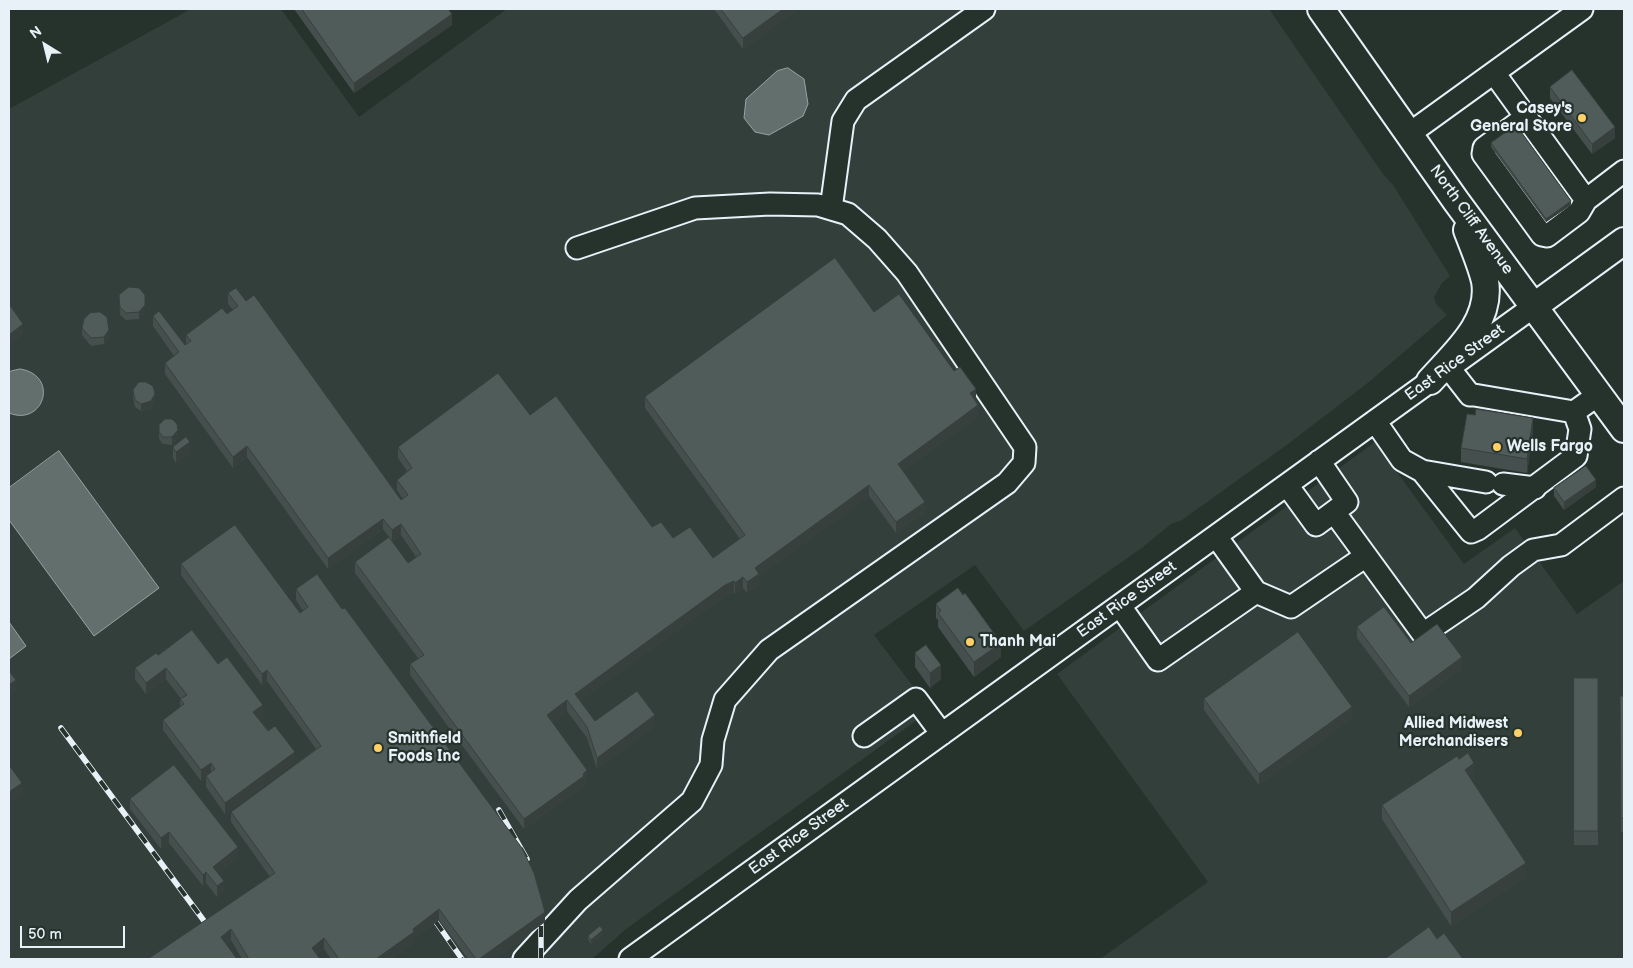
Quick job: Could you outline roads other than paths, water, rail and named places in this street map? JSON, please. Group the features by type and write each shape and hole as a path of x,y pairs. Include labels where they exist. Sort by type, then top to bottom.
{"main road":[{"name":"North Cliff Avenue","path":"1322,9 1456,201 1624,429"},
{"path":"1440,374 1474,329 1484,309 1484,279 1456,201"},
{"name":"East Rice Street","path":"1533,307 1624,240"}],"street":[{"path":"832,209 842,121 856,100 984,9"},
{"path":"1409,134 1582,9"},
{"path":"1494,73 1586,200"},
{"path":"1526,117 1484,148 1483,154 1542,235 1547,236 1579,212 1586,200 1624,172"},
{"path":"524,959 578,900 692,801 711,765 713,740 725,700 769,650 967,513 1007,483 1024,462 1025,446 907,273 877,239 848,214 818,205 770,204 695,208 577,248"},
{"name":"East Rice Street","path":"630,959 1533,307"},
{"path":"1440,374 1470,395 1574,412 1598,394"},
{"path":"1422,471 1471,532 1478,530 1576,456 1580,429 1574,412"},
{"path":"1374,421 1402,460 1422,471 1535,488"},
{"path":"1287,485 1316,524 1334,512 1347,502 1320,461"},
{"path":"1334,512 1423,634 1476,598 1511,566 1533,550 1562,545 1624,498"},
{"path":"1216,536 1256,592 1291,607 1366,556"},
{"path":"1120,606 1158,660 1256,592"},
{"path":"864,736 916,699 942,734"}],"railway":[{"path":"61,728 213,933"},
{"path":"499,810 527,859"},
{"path":"541,912 541,959"},
{"path":"436,922 462,959"}],"place":[{"name":"Casey's General Store","path":"1582,118"},
{"name":"Wells Fargo","path":"1497,447"},
{"name":"Thanh Mai","path":"970,642"},
{"name":"Allied Midwest Merchandisers","path":"1518,733"},
{"name":"Smithfield Foods Inc","path":"378,748"}]}
